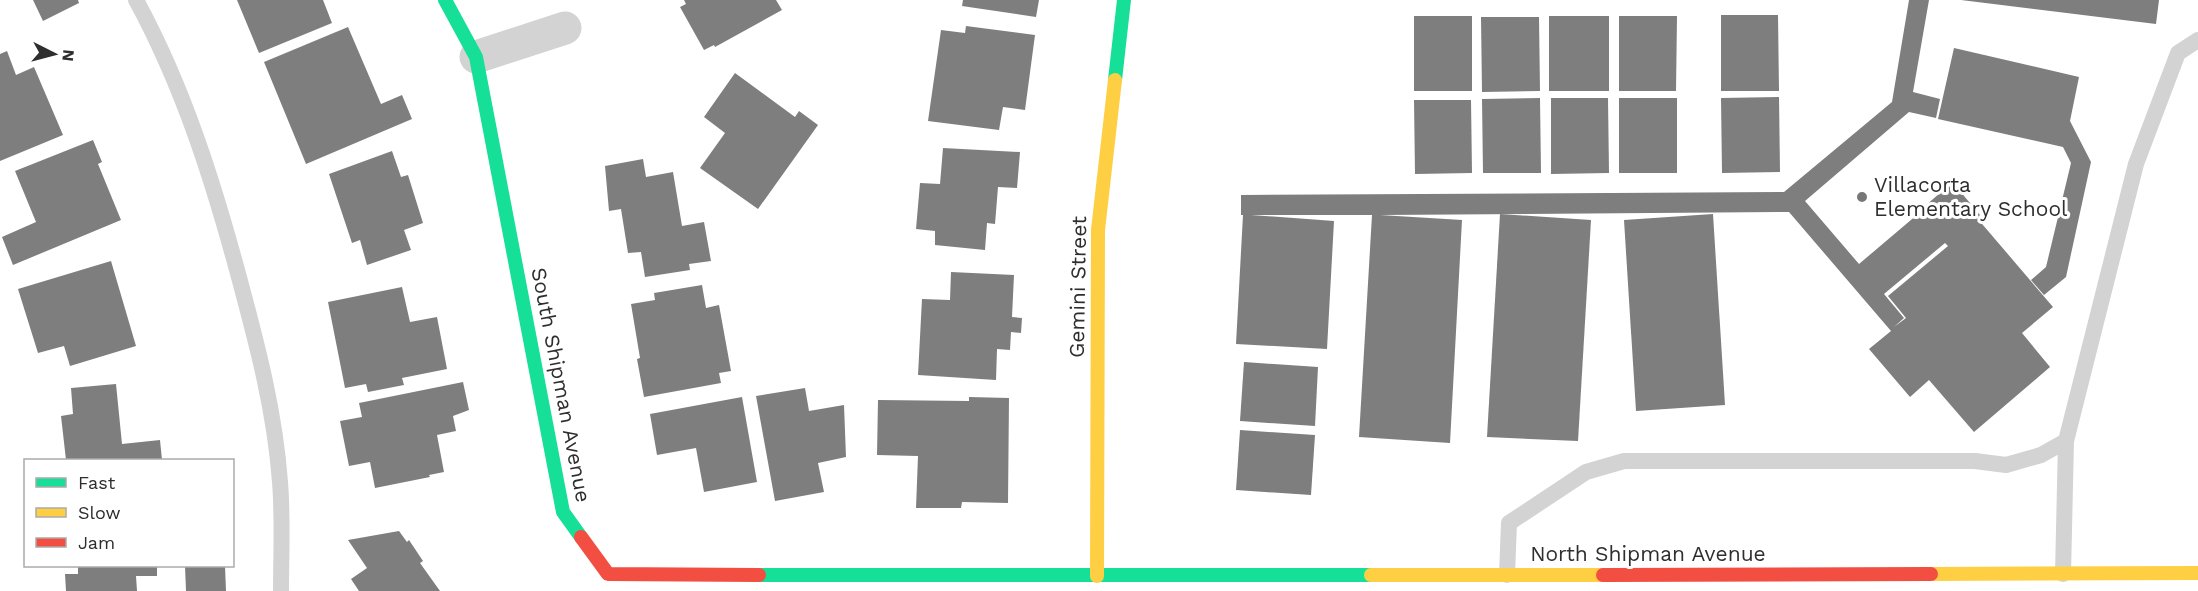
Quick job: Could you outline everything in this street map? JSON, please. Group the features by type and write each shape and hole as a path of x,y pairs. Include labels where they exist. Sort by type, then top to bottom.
{"street":[{"name":"South Shipman Avenue","path":"445,0 476,57 563,512 608,574 1097,584"},
{"name":"Gemini Street","path":"1097,584 1098,230 1124,0"},
{"path":"476,57 565,28"},
{"name":"North Shipman Avenue","path":"1097,584 1507,575 2198,573"}],"lane":[{"path":"136,0 148,22 198,137 224,221 268,389 280,482 281,591"},
{"path":"2063,574 2066,441 2136,164 2178,53 2198,40"},
{"path":"1507,575 1509,523 1586,472 1624,461 1975,461 2006,465 2041,455 2066,441"}],"building":[{"path":"33,0 78,0 79,3 43,21"},
{"path":"237,0 323,0 332,23 259,53"},
{"path":"684,0 776,0 782,10 715,47 714,45 704,50 680,7 686,4"},
{"path":"963,0 1039,0 1036,17 962,6"},
{"path":"1909,0 1929,0 1913,92 1940,99 1936,118 1909,112 1805,201 1859,264 1948,186 1954,184 1980,215 1977,218 2053,307 2022,333 2050,367 1974,432 1929,380 1910,397 1869,349 1891,331 1789,212 1380,215 1462,220 1450,443 1359,437 1372,215 1251,215 1334,221 1327,349 1236,344 1243,215 1241,215 1241,195 1784,192 1892,102","holes":["1945,243 1948,246 1888,296 1906,318 1894,327 1904,318 1884,294"]},
{"path":"1961,0 2159,0 2156,24"},
{"path":"1721,15 1778,15 1779,91 1721,91"},
{"path":"1414,16 1472,16 1472,91 1414,91"},
{"path":"1549,16 1609,16 1609,91 1549,91"},
{"path":"1619,16 1677,16 1676,91 1619,91"},
{"path":"1481,17 1539,17 1540,91 1482,92"},
{"path":"966,26 1035,35 1025,110 1003,107 999,130 928,121 941,30 965,33"},
{"path":"348,27 381,104 402,95 412,119 306,164 264,62"},
{"path":"1954,48 2079,77 2070,121 2091,162 2066,277 2044,295 2031,280 2046,267 2071,163 2063,147 1938,119"},
{"path":"7,51 16,75 34,67 63,135 0,161 0,54"},
{"path":"735,73 795,117 799,111 818,125 758,209 700,168 725,133 704,117"},
{"path":"1779,97 1780,172 1722,173 1721,98"},
{"path":"1540,98 1541,173 1483,173 1482,99"},
{"path":"1551,98 1608,98 1609,173 1551,174"},
{"path":"1619,98 1677,98 1677,173 1619,173"},
{"path":"1414,100 1471,100 1472,173 1415,174"},
{"path":"93,140 102,162 98,164 121,220 13,265 2,237 36,222 15,171"},
{"path":"943,148 1020,152 1017,188 998,187 995,224 987,223 985,250 935,245 935,231 916,229 920,183 940,184"},
{"path":"392,151 401,177 408,175 423,223 404,230 411,250 367,265 360,240 352,243 329,174"},
{"path":"643,159 646,177 673,172 682,226 704,222 711,261 689,264 690,270 645,277 641,252 628,253 621,209 609,211 605,166"},
{"path":"1500,214 1591,220 1578,441 1487,437"},
{"path":"1713,214 1725,405 1636,411 1624,220"},
{"path":"111,261 136,346 70,366 64,346 38,353 18,289"},
{"path":"951,272 1014,275 1012,317 1022,318 1021,333 1011,332 1010,350 997,349 996,380 918,375 922,299 950,300"},
{"path":"702,285 706,308 719,305 731,371 719,373 721,383 644,397 631,304 655,300 654,293"},
{"path":"402,287 410,322 437,317 447,369 402,378 404,385 368,392 366,384 345,388 328,302"},
{"path":"1244,362 1318,367 1315,426 1240,421"},
{"path":"463,382 469,410 453,416 456,431 437,435 444,472 375,488 370,462 349,466 340,421 362,417 359,403"},
{"path":"116,384 122,444 160,440 162,459 66,459 61,416 73,414 71,388"},
{"path":"805,388 809,411 844,405 846,457 818,463 824,492 775,501 756,396"},
{"path":"742,397 757,482 704,492 696,448 657,455 650,414"},
{"path":"969,397 1009,398 1008,503 962,502 961,508 916,508 918,456 877,455 878,400 969,401"},
{"path":"1240,430 1315,435 1311,495 1236,490"},
{"path":"399,531 407,542 409,540 423,561 420,563 440,591 359,591 351,579 367,568 348,540"},
{"path":"78,567 157,567 157,576 136,576 137,591 66,591 65,574 78,574"},
{"path":"185,567 225,567 226,591 186,591"}],"traffic: fast":[{"path":"445,0 476,57 563,512 581,537"},
{"path":"1115,80 1124,0"},
{"path":"759,575 1371,575"}],"traffic: slow":[{"path":"1097,576 1098,230 1115,80"},
{"path":"1931,574 2198,573"},
{"path":"1371,575 1603,575"}],"traffic: jam":[{"path":"581,537 608,574 759,575"},
{"path":"1603,575 1931,574"}],"place":[{"name":"Villacorta Elementary School","path":"1862,197"}]}
